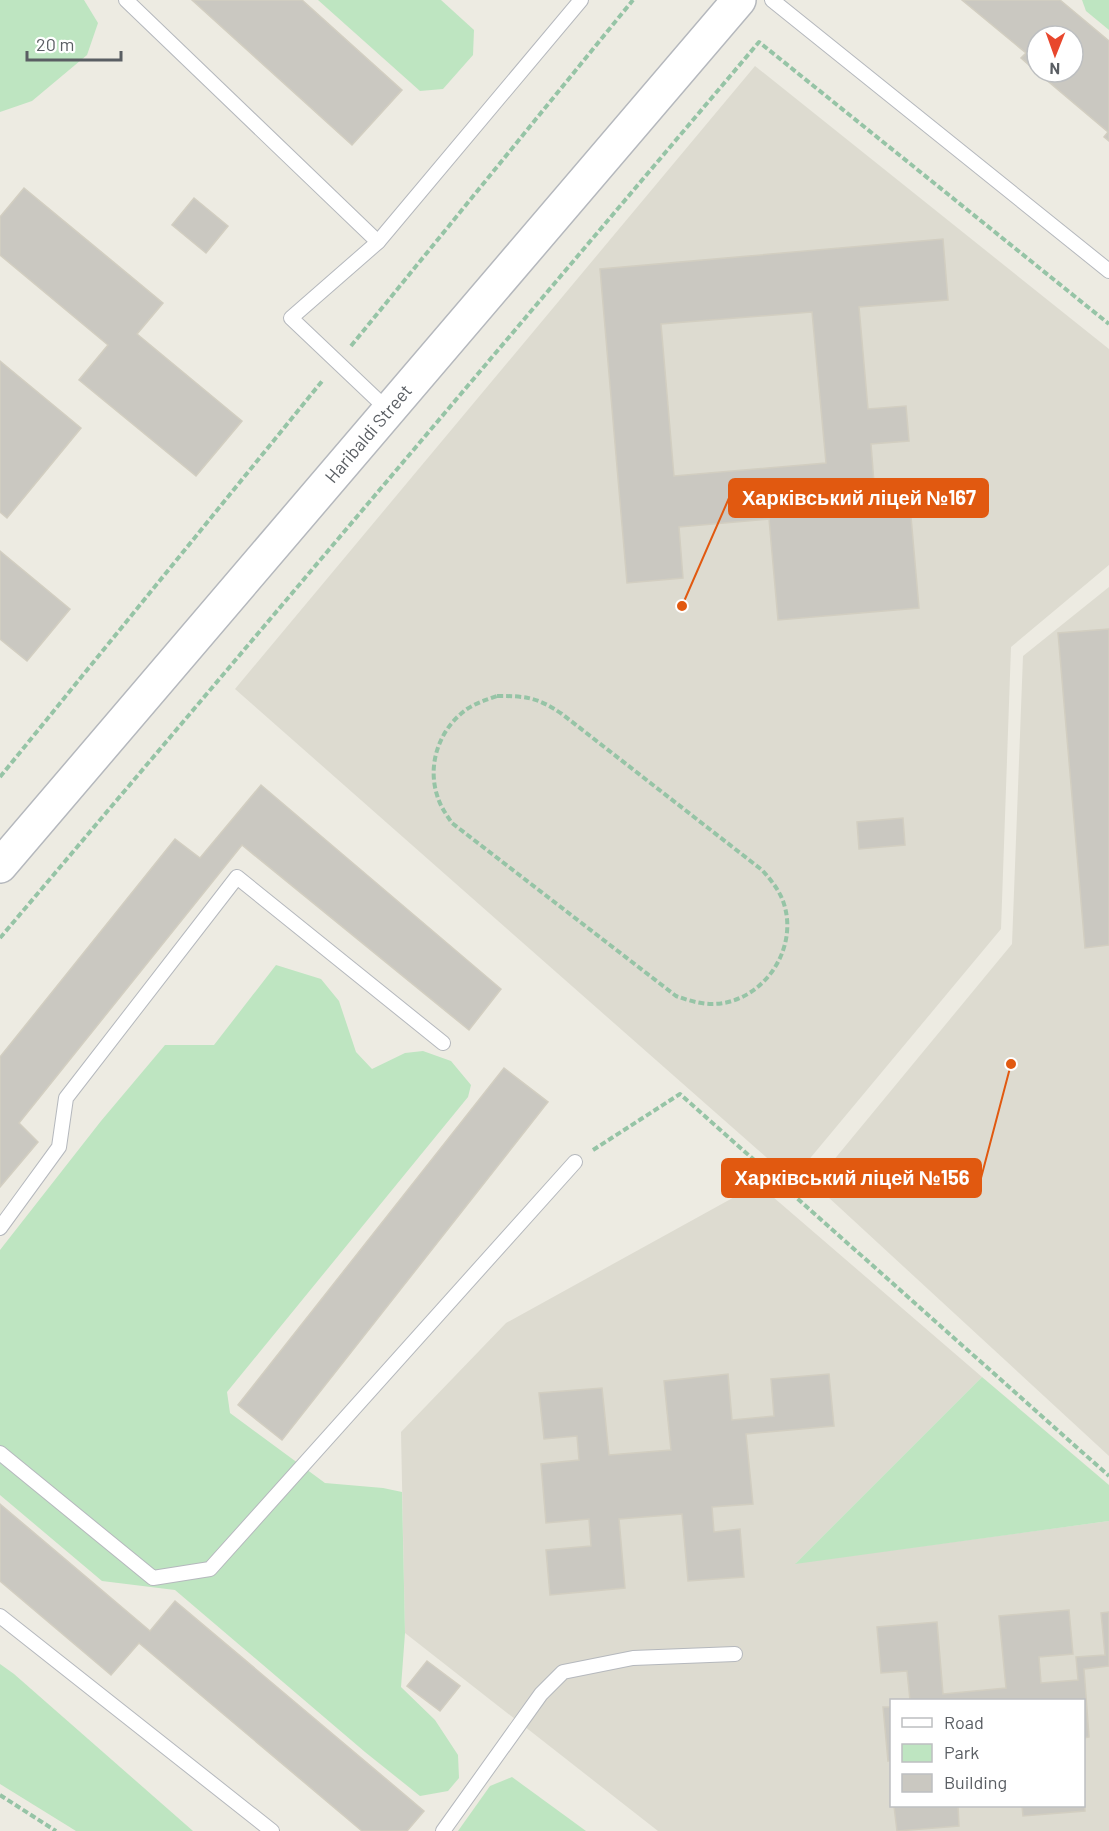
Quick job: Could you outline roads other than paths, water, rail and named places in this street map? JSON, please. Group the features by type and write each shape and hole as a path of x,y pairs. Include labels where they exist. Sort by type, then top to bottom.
{"street":[{"name":"Haribaldi Street","path":"0,866 739,0"}],"lane":[{"path":"126,0 378,242"},
{"path":"388,411 291,318 378,242 581,0"},
{"path":"771,0 1109,272"},
{"path":"0,1228 59,1147 66,1098 237,877 443,1043"},
{"path":"0,1454 153,1578 210,1569 575,1162"},
{"path":"0,1616 272,1831"},
{"path":"443,1831 542,1694 563,1672 633,1658 735,1654"}],"place":[{"name":"Харківський ліцей №167","path":"682,606"},
{"name":"Харківський ліцей №156","path":"1011,1064"}]}
